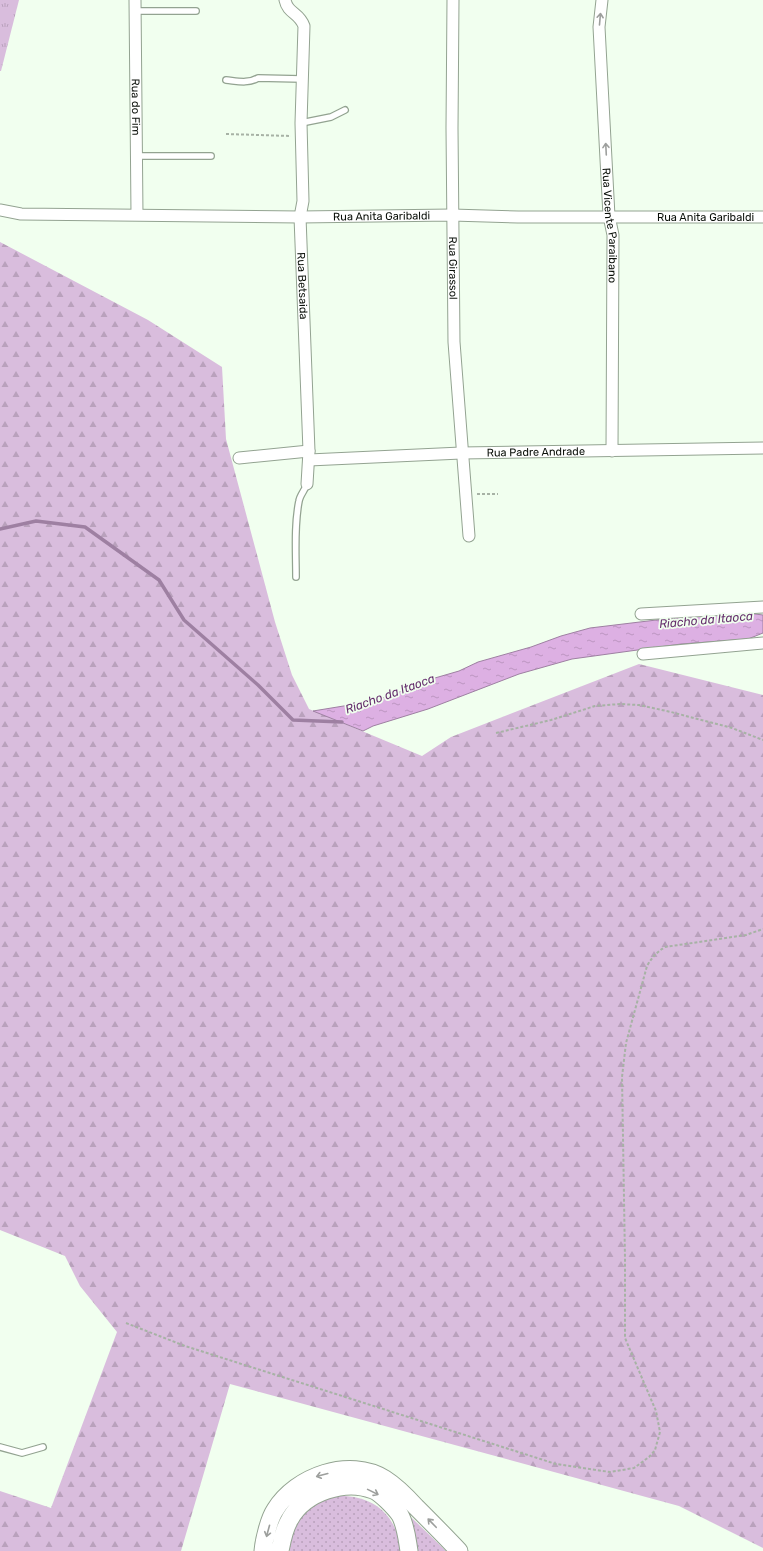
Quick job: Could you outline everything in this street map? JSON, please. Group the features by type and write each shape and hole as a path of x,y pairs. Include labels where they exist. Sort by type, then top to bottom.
{"main road":[{"path":"263,1551 274,1511 287,1494 312,1478 341,1470 360,1470 384,1478 405,1496 459,1551"},
{"path":"280,1551 283,1534 290,1518 305,1501 325,1490 347,1485 374,1490 389,1503 400,1516 406,1530 409,1551"}],"street":[{"name":"Rua do Fim","path":"136,0 137,214"},
{"name":"Rua Betsaida","path":"285,0 288,9 302,19 304,26 301,123 303,201 300,217 309,456 307,484"},
{"name":"Rua Girassol","path":"453,0 452,215 454,342 461,453 469,536"},
{"name":"Rua Vicente Paraibano","path":"602,0 599,27 609,216 613,235 612,451"},
{"name":"Rua Anita Garibaldi","path":"0,210 22,214 137,214 300,217 452,215 518,217 763,217"},
{"name":"Rua Padre Andrade","path":"239,458 763,448"},
{"path":"641,614 763,607"},
{"path":"643,654 763,643"}],"lane":[{"path":"136,11 196,11"},
{"path":"226,80 246,82 254,81 258,78 302,79"},
{"path":"301,123 331,116 345,110"},
{"path":"136,156 211,156"},
{"name":"Rua Betsaida","path":"296,577 296,528 299,499 305,491 307,484"},
{"path":"0,1447 22,1453 43,1447"}],"path":[{"path":"226,134 301,136"},
{"path":"466,496 498,494"},
{"path":"496,733 551,720 596,706 620,704 639,705 671,712 732,728 763,740"},
{"path":"126,1323 185,1346 556,1464 610,1472 634,1468 649,1457 655,1450 660,1432 656,1411 624,1338 625,1259 622,1077 626,1043 648,966 652,957 658,951 665,947 746,935 763,929"}],"green space":[{"path":"0,0 19,0 1,71 0,71"},
{"path":"0,242 148,320 222,367 226,439 275,622 292,675 309,709 422,756 451,737 639,664 763,695 763,1548 679,1506 230,1384 181,1551 0,1551 0,1491 51,1508 117,1332 80,1286 65,1256 0,1230"},
{"path":"385,1492 446,1551 416,1551"},
{"path":"338,1496 362,1499 373,1503 382,1510 395,1527 399,1538 401,1551 290,1551 294,1531 304,1515 319,1503"}],"water":[{"path":"731,611 763,615 763,633 748,639 681,644 572,659 519,674 428,709 373,726 363,731 313,711 368,702 390,696 428,680 459,671 478,662 590,628"}],"waterway":[{"name":"Riacho da Itaoca","path":"0,529 36,521 85,527 159,580 184,620 258,685 293,720 342,722"}]}
